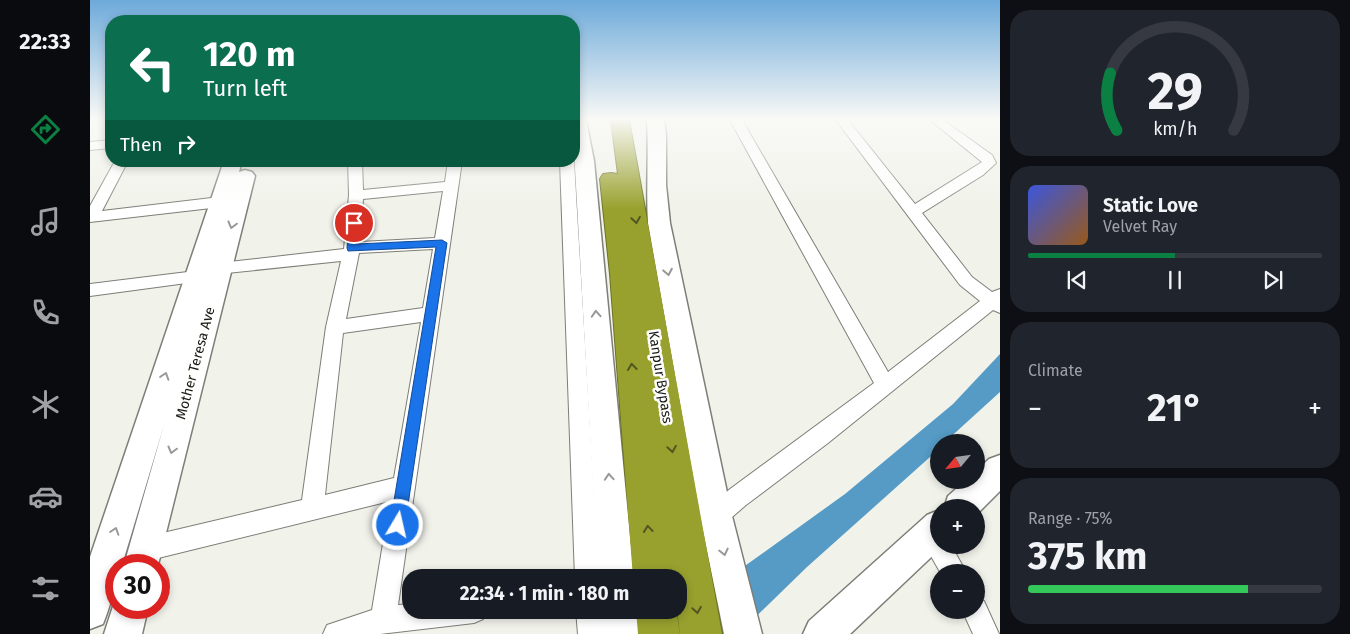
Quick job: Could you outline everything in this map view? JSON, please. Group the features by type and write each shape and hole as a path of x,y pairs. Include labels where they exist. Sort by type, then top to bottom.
{"highway":[{"name":"Kanpur Bypass","path":"591,150 623,274 652,569"},
{"name":"Kanpur Bypass","path":"625,150 700,634"},
{"path":"657,619 659,634"}],"main road":[{"path":"584,150 615,569"},
{"path":"657,150 656,185 659,223 716,516 742,634"},
{"path":"90,611 212,272 220,202 231,167"},
{"name":"Mother Teresa Ave","path":"145,554 212,272 247,167"},
{"path":"972,499 996,480"},
{"path":"822,634 930,536"},
{"path":"123,634 127,619"},
{"path":"619,619 620,634"}],"street":[{"path":"753,150 885,386"},
{"path":"716,516 738,497 997,301 966,281 865,150"},
{"path":"913,212 978,172 989,163 986,158 975,150"},
{"path":"90,217 119,167"},
{"path":"312,509 335,327 351,251 356,195 355,167"},
{"path":"383,620 454,167"},
{"path":"567,167 587,569"},
{"path":"356,195 451,186"},
{"path":"90,217 220,202"},
{"path":"90,290 351,251 442,243"},
{"path":"335,327 431,314"},
{"path":"154,554 312,509 404,487"},
{"path":"336,634 383,620 402,618"},
{"path":"590,619 591,634"},
{"path":"978,619 986,634"}],"water":[{"path":"1000,354 1000,392 954,434 930,434 930,457 807,567 738,634 671,634 742,568 845,494 953,404"}],"route":[{"path":"354,223 352,248 442,243 398,525"}]}
